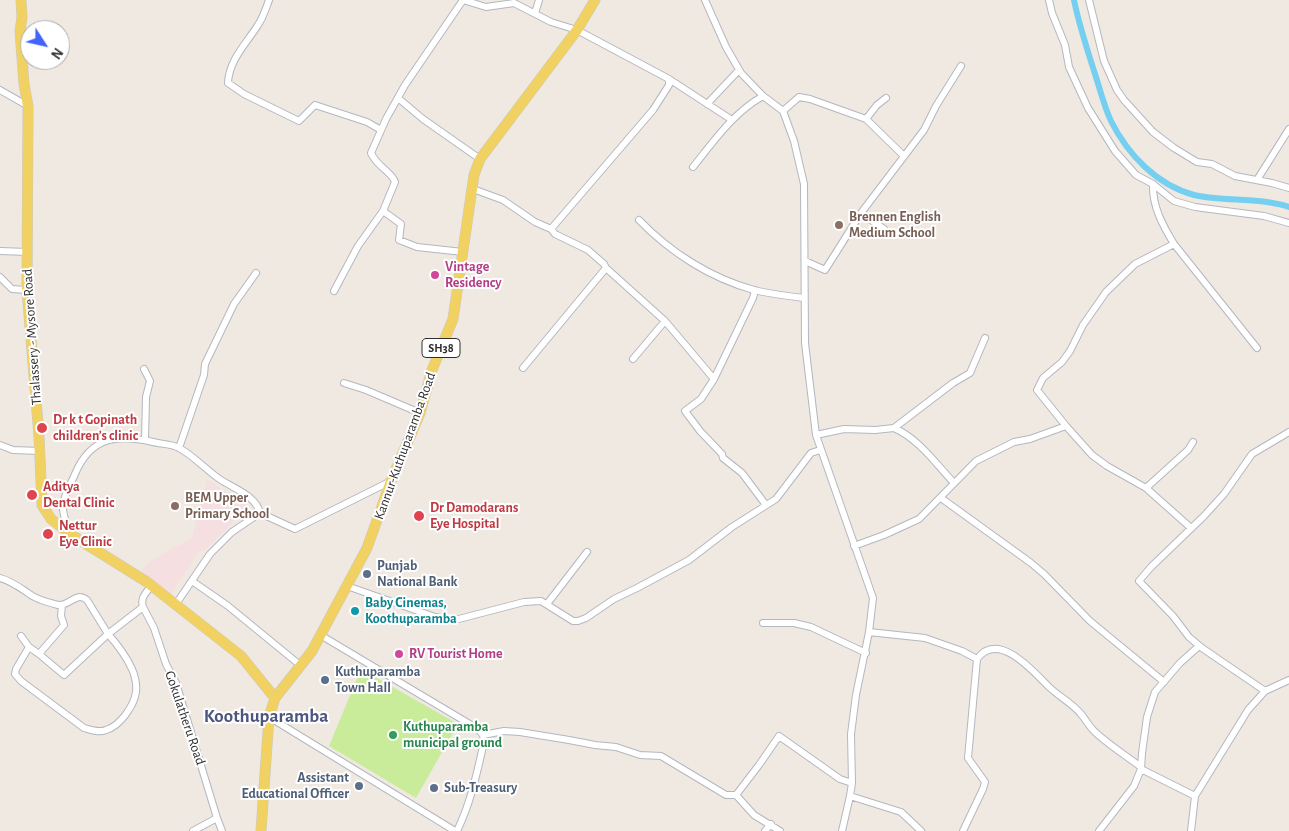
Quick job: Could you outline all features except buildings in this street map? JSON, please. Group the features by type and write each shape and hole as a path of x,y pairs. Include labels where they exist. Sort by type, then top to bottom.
{"main road":[{"path":"14,0 16,19 20,31"},
{"name":"Thalassery - Mysore Road","path":"21,0 22,20"},
{"name":"Kannur-Kuthuparamba Road","path":"274,698 322,636 367,548 391,481 420,413 432,370 453,319 474,175 480,159 577,30 595,0"},
{"name":"Thalassery - Mysore Road","path":"23,70 28,106 28,290 40,451 42,505 51,519 70,534 152,586 241,656 274,698"},
{"path":"261,831 269,718 274,698"}],"street":[{"path":"269,0 259,24 234,60 228,74 228,83 244,94 299,121 315,104 367,122 381,130"},
{"path":"334,290 358,246 383,211 395,182 394,178 375,162 371,153 381,130 398,98 463,0 486,7 514,3 551,22 577,30 669,79 732,120"},
{"path":"534,13 539,0"},
{"path":"705,0 726,47 739,70 763,96 783,111 794,141 804,184 805,343 816,435 873,598 870,632 856,694 851,734 852,783 842,831"},
{"path":"1050,0 1052,13 1065,45 1069,67 1088,108 1115,151 1136,175 1153,184 1174,202 1195,207 1264,216 1289,222"},
{"path":"1089,0 1104,61 1117,90 1154,132 1174,148 1197,162 1212,164 1236,176 1289,188"},
{"path":"805,261 825,270 861,213 924,130 936,106 961,66"},
{"path":"707,104 739,70"},
{"path":"550,229 653,110 669,85 669,79"},
{"path":"0,90 28,106"},
{"path":"693,167 732,120 750,103 763,96"},
{"path":"783,111 799,97 810,99 866,119 904,156"},
{"path":"398,98 423,119 480,159"},
{"path":"866,119 877,105 886,98"},
{"path":"1257,180 1289,129"},
{"path":"1153,184 1158,212 1174,244 1257,348"},
{"path":"472,189 503,200 555,234 588,250 665,321 714,378"},
{"path":"383,211 401,224 399,240 417,246 463,252"},
{"path":"861,213 884,229"},
{"path":"639,220 650,231 696,266 725,280 755,290 804,298"},
{"path":"1174,244 1135,264 1106,292 1083,325 1062,362 1042,378 1037,390 1092,455 1107,466 1146,488 1191,528"},
{"path":"0,251 28,252"},
{"path":"523,368 606,268"},
{"path":"179,448 204,375 205,364 234,304 256,273"},
{"path":"0,277 12,289 28,290"},
{"path":"755,290 753,298 714,378 701,399 685,411 724,458 742,473 766,505"},
{"path":"633,359 665,321"},
{"path":"816,435 844,429 875,430 894,428 953,383 970,373 985,338"},
{"path":"144,369 150,381 146,397 145,440"},
{"path":"344,383 366,390 420,413"},
{"path":"854,546 919,519 976,462 995,451 1014,442 1030,439 1066,426"},
{"path":"894,428 920,446 954,482"},
{"path":"1265,691 1199,646 1139,581 1224,494 1252,454 1289,432"},
{"path":"70,534 63,510 77,470 86,456 99,442 116,438 133,438 179,448 220,480 253,500 258,506 260,514"},
{"path":"1146,488 1188,450 1193,442"},
{"path":"0,445 12,450 40,451"},
{"path":"347,586 435,617 455,620 524,602 541,601 573,621 578,621 586,618 614,598 689,560 732,527 776,498 811,453 820,450"},
{"path":"260,514 295,529 391,481"},
{"path":"941,498 1031,563 1090,621 1164,682"},
{"path":"176,604 210,554 232,532 260,514"},
{"path":"547,604 587,552"},
{"path":"0,578 19,586 29,594 56,605 62,605 78,597 84,597 87,600 132,669 137,691 124,716 116,726 105,731 84,728 21,681 15,674 16,669 29,647"},
{"path":"192,581 228,606 300,665"},
{"path":"21,636 29,647 64,675 108,634 142,607 142,598 152,586"},
{"path":"39,654 64,625 61,616 62,605"},
{"name":"Gokulatheru Road","path":"142,607 154,628 166,664 176,683 216,818 222,831"},
{"path":"764,623 794,623 812,627 866,653"},
{"path":"870,632 926,638 962,650 977,659"},
{"path":"269,718 456,831 466,812 474,789 484,742 483,735 478,730 322,636"},
{"path":"1099,831 1134,786 1141,768 1147,717 1155,692 1180,663 1199,646"},
{"path":"963,831 984,789 984,782 968,758 977,659 985,650 1001,650 1011,654 1036,673 1048,686 1082,715 1096,733 1141,768 1195,796"},
{"path":"1192,831 1195,796 1248,710 1265,691 1289,680"},
{"path":"483,735 504,731 520,732 616,747 640,755 661,756 726,795 736,794 779,736 840,778 852,783"},
{"path":"736,794 754,815 780,831"},
{"path":"850,796 900,812 921,831"},
{"path":"193,831 216,818"},
{"path":"765,831 770,824"}],"shaded area":[{"path":"207,479 248,507 204,551 199,551 171,594 141,571 150,561 192,538"}],"green space":[{"name":"Kuthuparamba municipal ground","path":"361,669 458,724 416,798 329,746"}],"waterway":[{"path":"1074,0 1083,37 1111,121 1126,146 1145,167 1168,184 1194,195 1266,202 1289,207"}],"place":[{"name":"Brennen English Medium School","path":"839,225"},
{"name":"Vintage Residency","path":"435,275"},
{"name":"Dr k t Gopinath children’s clinic","path":"42,428"},
{"name":"Aditya Dental Clinic","path":"32,495"},
{"name":"BEM Upper Primary School","path":"175,506"},
{"name":"Dr Damodarans Eye Hospital","path":"419,516"},
{"name":"Nettur Eye Clinic","path":"48,534"},
{"name":"Punjab National Bank","path":"367,574"},
{"name":"Baby Cinemas, Koothuparamba","path":"355,611"},
{"name":"RV Tourist Home","path":"399,654"},
{"name":"Kuthuparamba Town Hall","path":"325,680"},
{"name":"Kuthuparamba municipal ground","path":"393,735"},
{"name":"Assistant Educational Officer","path":"359,786"},
{"name":"Sub-Treasury","path":"434,788"}],"district":[{"name":"Koothuparamba","path":"266,716"}]}
